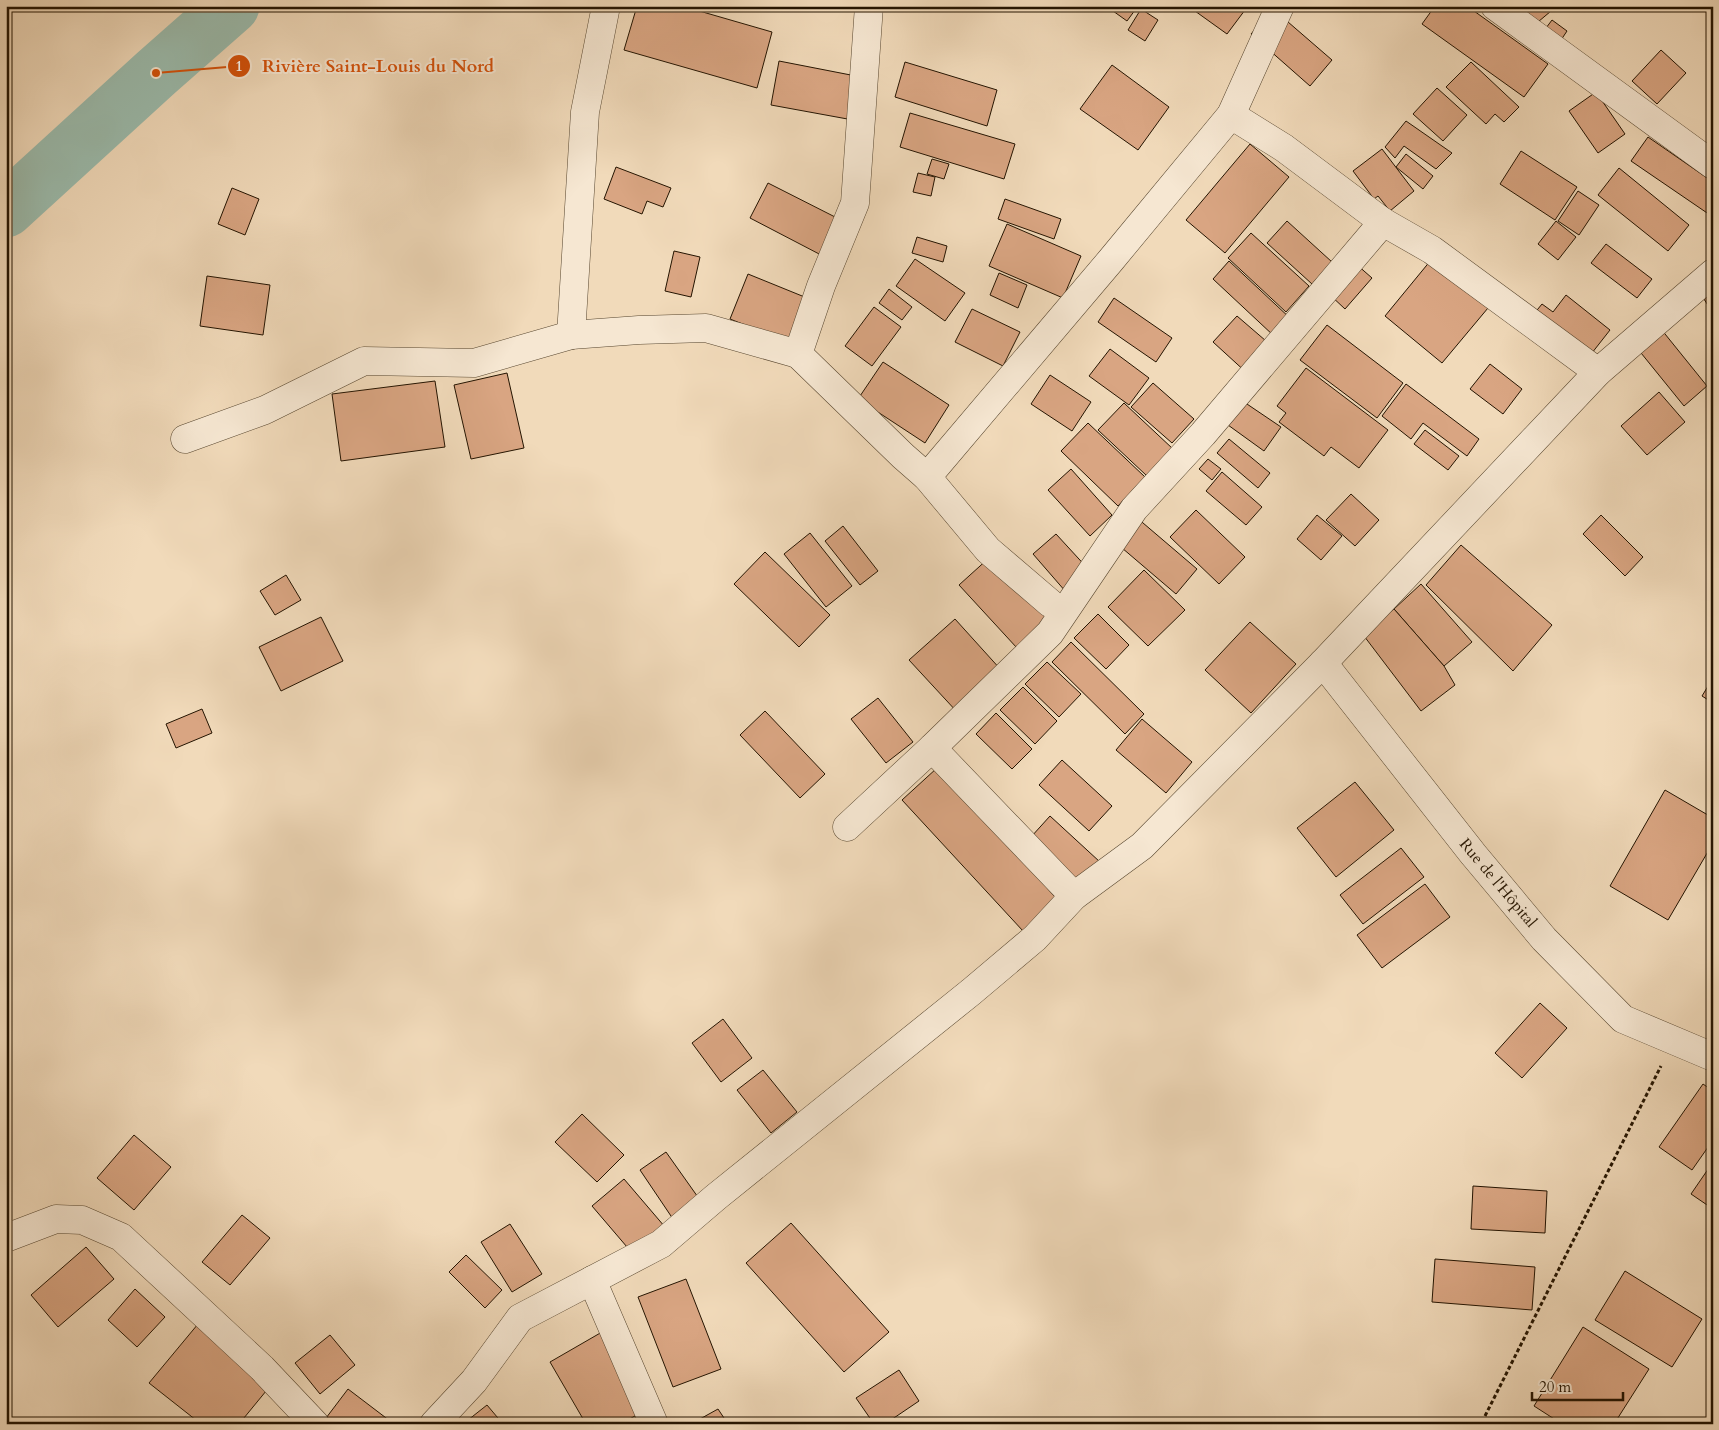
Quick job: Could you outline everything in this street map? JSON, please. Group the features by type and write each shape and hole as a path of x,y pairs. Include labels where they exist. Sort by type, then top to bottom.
{"street":[{"path":"571,335 585,112 606,6"},
{"path":"798,354 821,286 855,203 869,6"},
{"path":"927,477 1231,115 1280,6"},
{"path":"1496,6 1713,165"},
{"path":"1231,115 1284,148 1383,222 1432,250 1598,372"},
{"path":"847,827 932,748 1050,633 1134,509 1203,434 1383,222"},
{"path":"434,1424 474,1381 520,1318 661,1244 716,1197 972,992 1035,938 1074,896 1142,846 1323,663 1598,372 1713,274"},
{"path":"185,439 265,410 364,361 474,363 571,335 638,330 706,328 798,354 927,477 988,550 1050,603"},
{"name":"Rue de l'Hôpital","path":"1323,663 1473,854 1544,939 1623,1019 1713,1057"},
{"path":"932,748 1074,896"},
{"path":"6,1238 56,1219 82,1220 121,1237 262,1368 315,1424"},
{"path":"592,1280 654,1424"}],"path":[{"path":"1485,1416 1674,1040"}],"building":[{"path":"637,6 682,6 772,32 757,88 624,50"},
{"path":"1106,6 1138,6 1127,21"},
{"path":"1188,6 1248,6 1227,34"},
{"path":"1435,6 1467,6 1548,64 1524,97 1422,24"},
{"path":"1508,6 1557,6 1532,27"},
{"path":"1141,9 1158,20 1145,41 1128,30"},
{"path":"1273,9 1332,60 1310,86 1251,34"},
{"path":"1552,20 1567,31 1561,40 1546,28"},
{"path":"1661,50 1686,73 1657,104 1632,81"},
{"path":"779,61 861,77 853,120 771,105"},
{"path":"905,62 997,90 987,126 895,97"},
{"path":"1471,62 1519,107 1504,122 1495,114 1486,124 1446,87"},
{"path":"1112,65 1169,107 1138,150 1080,109"},
{"path":"1437,88 1467,115 1443,141 1413,114"},
{"path":"1596,92 1625,134 1598,153 1569,111"},
{"path":"910,113 1015,144 1004,179 900,147"},
{"path":"1406,121 1452,153 1436,169 1404,146 1395,158 1385,147"},
{"path":"1648,137 1713,182 1713,217 1631,161"},
{"path":"1250,144 1289,177 1225,253 1186,220"},
{"path":"1382,149 1414,191 1390,211 1378,196 1374,199 1353,171"},
{"path":"1521,151 1577,187 1555,220 1500,184"},
{"path":"1406,154 1433,176 1423,189 1396,167"},
{"path":"932,159 949,164 944,179 927,174"},
{"path":"616,167 671,188 663,207 647,201 642,214 604,199"},
{"path":"1619,168 1689,225 1668,251 1598,195"},
{"path":"918,173 935,177 931,196 913,192"},
{"path":"768,183 841,220 823,256 750,218"},
{"path":"232,188 259,199 245,235 218,224"},
{"path":"1578,191 1599,205 1579,235 1558,221"},
{"path":"1005,199 1061,219 1054,239 998,219"},
{"path":"1287,221 1332,262 1312,284 1267,243"},
{"path":"1556,221 1576,237 1558,260 1538,244"},
{"path":"1007,224 1081,256 1063,298 989,266"},
{"path":"1251,233 1309,286 1286,312 1228,258"},
{"path":"917,237 947,246 943,262 912,253"},
{"path":"1606,244 1652,279 1637,298 1591,263"},
{"path":"674,251 700,257 691,297 665,291"},
{"path":"915,259 965,293 945,321 896,286"},
{"path":"1431,260 1488,308 1442,363 1385,316"},
{"path":"1229,261 1291,319 1274,336 1213,279"},
{"path":"1356,264 1372,278 1345,309 1329,294"},
{"path":"999,273 1027,285 1018,308 990,295"},
{"path":"748,274 812,300 795,345 730,319"},
{"path":"207,276 270,285 263,335 200,326"},
{"path":"1713,285 1713,313 1700,293"},
{"path":"889,289 912,307 902,320 879,303"},
{"path":"1566,295 1610,330 1588,358 1533,315 1542,304 1553,312"},
{"path":"1114,298 1172,338 1156,362 1098,322"},
{"path":"874,307 901,327 872,366 845,346"},
{"path":"972,309 1020,332 1003,366 955,342"},
{"path":"1237,316 1273,347 1248,374 1213,342"},
{"path":"1327,325 1403,383 1377,418 1300,360"},
{"path":"1661,329 1707,386 1684,406 1637,348"},
{"path":"1110,349 1149,378 1129,405 1089,376"},
{"path":"883,362 949,405 925,443 858,399"},
{"path":"1490,364 1522,389 1503,414 1470,389"},
{"path":"1306,368 1388,430 1359,468 1331,447 1324,456 1279,422 1286,413 1277,406"},
{"path":"507,373 524,448 471,459 454,385"},
{"path":"1050,375 1091,402 1072,431 1031,404"},
{"path":"435,381 445,447 341,461 332,394"},
{"path":"1153,383 1194,419 1172,443 1131,407"},
{"path":"1406,384 1479,439 1467,456 1423,423 1411,439 1382,416"},
{"path":"1659,392 1685,422 1647,455 1621,426"},
{"path":"1244,402 1281,427 1264,451 1228,425"},
{"path":"1124,403 1173,449 1147,476 1098,430"},
{"path":"1088,423 1145,477 1118,506 1061,451"},
{"path":"1425,430 1459,456 1448,470 1414,444"},
{"path":"1229,439 1270,473 1258,488 1217,453"},
{"path":"1208,459 1221,469 1212,480 1199,469"},
{"path":"1071,469 1112,515 1090,536 1048,490"},
{"path":"1222,472 1262,507 1246,525 1206,491"},
{"path":"1351,494 1379,520 1355,546 1326,520"},
{"path":"1196,510 1245,557 1219,584 1170,537"},
{"path":"1317,515 1342,536 1321,560 1297,539"},
{"path":"1601,515 1643,557 1625,576 1583,534"},
{"path":"1136,517 1197,569 1176,594 1115,542"},
{"path":"843,526 878,571 860,585 825,541"},
{"path":"810,533 852,586 826,607 784,554"},
{"path":"1056,534 1090,571 1066,592 1033,554"},
{"path":"1461,545 1552,625 1513,671 1426,585"},
{"path":"765,552 830,615 799,647 734,584"},
{"path":"990,557 1048,620 1017,648 959,585"},
{"path":"1144,570 1185,610 1148,646 1108,607"},
{"path":"286,575 301,600 275,615 260,591"},
{"path":"1421,584 1472,642 1444,666 1394,609"},
{"path":"1394,609 1444,666 1455,685 1421,711 1361,632"},
{"path":"1098,614 1129,645 1106,669 1074,638"},
{"path":"321,617 343,661 281,691 259,647"},
{"path":"955,619 1002,671 958,713 909,660"},
{"path":"1250,622 1296,664 1251,713 1205,670"},
{"path":"1071,642 1144,714 1125,734 1052,662"},
{"path":"1047,662 1081,694 1059,717 1025,684"},
{"path":"1713,678 1713,703 1702,696"},
{"path":"1023,687 1057,721 1035,744 1000,710"},
{"path":"878,698 913,742 886,763 851,719"},
{"path":"202,709 212,733 176,748 166,724"},
{"path":"765,711 825,774 800,798 740,735"},
{"path":"996,713 1032,749 1012,769 976,734"},
{"path":"1142,719 1192,762 1166,793 1116,750"},
{"path":"1062,760 1112,806 1089,831 1039,785"},
{"path":"937,768 1058,900 1023,931 902,800"},
{"path":"1355,782 1394,830 1336,877 1297,828"},
{"path":"1665,790 1713,818 1713,843 1668,920 1610,886"},
{"path":"1050,816 1100,862 1080,883 1031,837"},
{"path":"1401,848 1424,877 1363,924 1340,895"},
{"path":"1425,884 1450,917 1382,968 1357,935"},
{"path":"1540,1003 1567,1028 1522,1078 1495,1053"},
{"path":"723,1019 752,1058 721,1082 692,1043"},
{"path":"763,1070 797,1112 771,1133 737,1090"},
{"path":"1703,1084 1713,1091 1713,1140 1692,1170 1659,1147"},
{"path":"582,1114 624,1155 597,1182 555,1142"},
{"path":"134,1135 171,1167 134,1210 97,1178"},
{"path":"666,1152 700,1200 673,1219 640,1170"},
{"path":"1713,1162 1713,1209 1691,1194"},
{"path":"624,1179 665,1227 633,1254 592,1206"},
{"path":"1473,1186 1547,1191 1545,1233 1471,1229"},
{"path":"242,1215 270,1238 230,1285 202,1262"},
{"path":"791,1223 889,1332 844,1372 746,1263"},
{"path":"510,1224 542,1274 512,1292 481,1242"},
{"path":"86,1247 114,1279 58,1327 31,1295"},
{"path":"466,1255 502,1290 485,1308 449,1272"},
{"path":"1435,1259 1535,1267 1532,1310 1432,1302"},
{"path":"1625,1271 1702,1319 1672,1367 1595,1320"},
{"path":"686,1279 721,1369 673,1387 638,1297"},
{"path":"135,1289 165,1317 137,1347 108,1320"},
{"path":"198,1324 271,1385 239,1424 201,1424 149,1383"},
{"path":"1583,1327 1649,1369 1614,1424 1562,1424 1534,1406"},
{"path":"602,1332 647,1409 621,1424 586,1424 550,1362"},
{"path":"330,1335 355,1365 320,1394 295,1363"},
{"path":"899,1370 919,1401 885,1424 874,1424 856,1398"},
{"path":"348,1389 394,1424 325,1424 323,1422"},
{"path":"487,1405 503,1424 463,1424"},
{"path":"718,1409 728,1424 691,1424"}],"waterway":[{"path":"6,210 232,6"}],"place":[{"name":"Rivière Saint-Louis du Nord","path":"156,73"}]}
